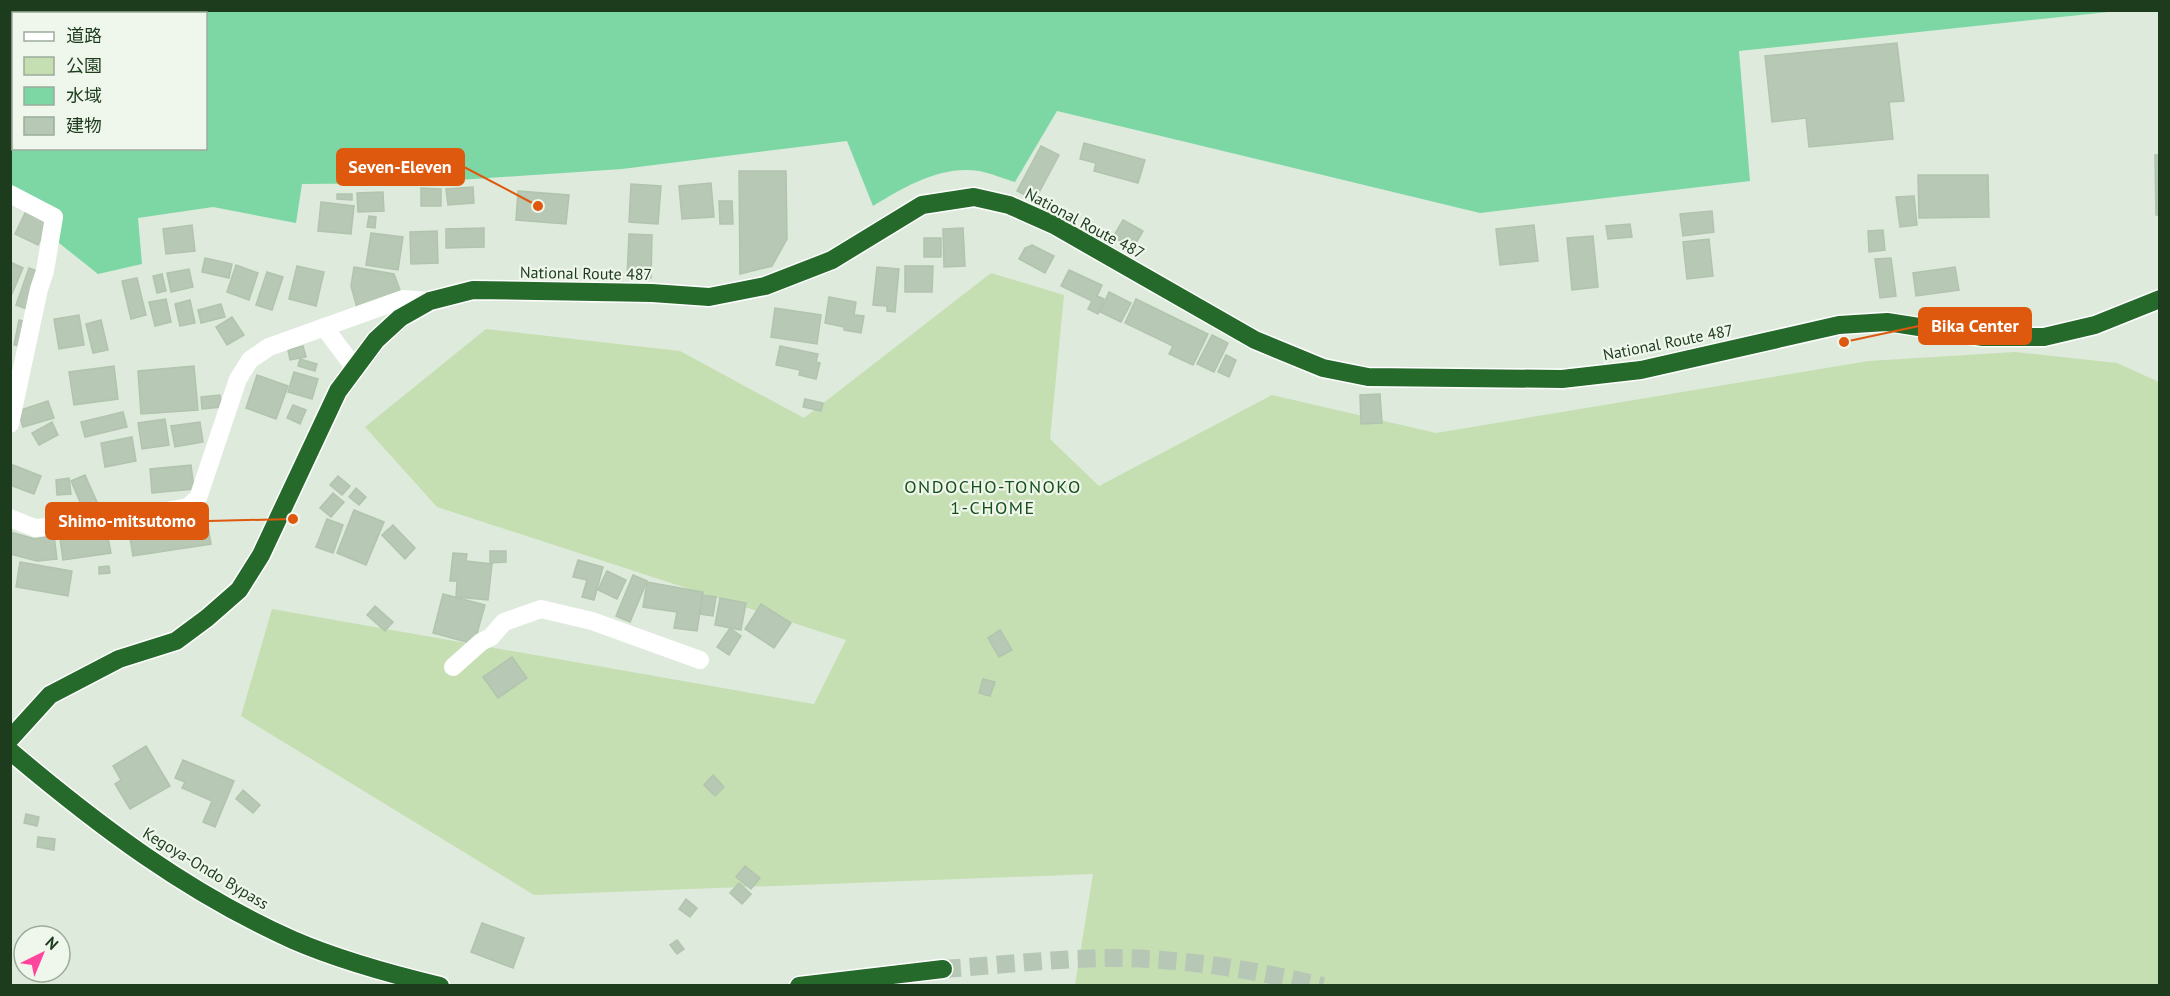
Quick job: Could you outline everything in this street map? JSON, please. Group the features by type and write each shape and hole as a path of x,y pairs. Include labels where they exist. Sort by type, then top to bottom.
{"highway":[{"name":"National Route 487","path":"10,739 50,695 119,659 176,641 239,591 261,555 338,391 354,367 376,340 400,318 430,301 473,290 709,297 765,286 832,260 922,205 974,197 1009,205 1054,225 1255,340 1323,368 1368,377 1562,379 1641,370 1839,326 1887,322 1983,337 2044,337 2095,325 2160,299"},
{"name":"Kegoya-Ondo Bypass","path":"10,751 69,801 138,853 222,904 294,940 385,972 440,986"},
{"path":"799,986 943,969"}],"street":[{"path":"10,194 54,217 45,271 39,289 10,424"},
{"path":"10,518 35,528 109,522 188,507 198,498 238,379 250,360 269,347 403,299 430,301"},
{"path":"324,327 354,367"},
{"path":"453,668 481,642 491,637 504,622 541,609 592,621 700,660"}],"green space":[{"path":"991,273 1064,295 1050,439 1099,486 1272,395 1436,433 1868,361 2015,352 2117,363 2159,382 2159,985 1075,985 1093,874 534,895 241,716 272,609 814,704 846,640 437,507 365,427 486,329 680,351 804,418"}],"water":[{"path":"10,11 2118,11 1739,51 1750,181 1480,213 1057,111 1015,182 979,171 951,171 923,179 873,206 847,141 622,169 414,183 302,184 296,223 213,207 138,218 142,264 98,274 54,239 60,210 11,186"}],"building":[{"path":"1897,43 1904,101 1889,102 1893,139 1809,147 1806,118 1772,122 1765,56"},
{"path":"1084,143 1145,160 1138,183 1094,171 1096,163 1080,159"},
{"path":"1041,146 1059,155 1035,200 1017,191"},
{"path":"2155,155 2160,155 2160,215 2156,215"},
{"path":"739,171 786,171 787,239 772,266 740,274"},
{"path":"1918,175 1988,175 1989,217 1919,218"},
{"path":"711,183 714,217 682,219 679,186"},
{"path":"631,184 661,186 658,224 629,222"},
{"path":"473,187 474,203 448,205 446,189"},
{"path":"421,188 441,189 441,206 421,206"},
{"path":"518,191 569,195 566,224 516,220"},
{"path":"383,192 384,211 358,212 357,193"},
{"path":"337,194 352,194 352,200 337,199"},
{"path":"1914,196 1917,225 1900,227 1896,197"},
{"path":"719,201 732,201 733,224 720,224"},
{"path":"321,202 354,206 351,234 318,231"},
{"path":"27,209 50,220 38,245 15,234"},
{"path":"1712,211 1714,232 1683,236 1680,214"},
{"path":"369,216 376,217 375,228 367,227"},
{"path":"1123,220 1143,231 1133,248 1113,237"},
{"path":"1630,224 1632,237 1608,239 1606,226"},
{"path":"192,225 195,251 166,254 163,229"},
{"path":"1534,225 1538,261 1500,265 1496,229"},
{"path":"484,228 484,247 446,248 446,229"},
{"path":"963,228 965,266 944,267 943,229"},
{"path":"1883,230 1885,250 1869,252 1868,231"},
{"path":"437,231 438,263 411,264 410,232"},
{"path":"371,233 403,237 398,270 366,265"},
{"path":"629,234 652,235 651,278 627,278"},
{"path":"1593,236 1598,287 1572,290 1567,238"},
{"path":"924,238 941,238 941,257 924,257"},
{"path":"1709,239 1713,276 1687,279 1683,242"},
{"path":"1032,245 1054,256 1045,273 1019,259 1025,248"},
{"path":"205,258 232,264 229,278 202,272"},
{"path":"1891,258 1896,296 1880,298 1875,259"},
{"path":"10,262 23,268 11,296 10,296"},
{"path":"236,265 258,273 249,300 227,292"},
{"path":"297,266 324,272 316,306 289,299"},
{"path":"905,266 933,266 932,292 905,292"},
{"path":"354,267 394,274 400,290 357,308 351,286"},
{"path":"877,267 899,269 895,312 887,311 887,306 873,305"},
{"path":"1955,267 1959,290 1916,296 1913,273"},
{"path":"29,268 39,272 27,309 16,305"},
{"path":"189,269 193,287 171,292 167,273"},
{"path":"1069,270 1102,285 1097,296 1104,299 1098,314 1088,309 1092,301 1061,286"},
{"path":"267,272 283,277 272,310 256,305"},
{"path":"162,274 166,291 157,293 153,276"},
{"path":"137,278 146,315 131,319 122,281"},
{"path":"1109,292 1131,303 1121,322 1100,312"},
{"path":"829,297 856,302 854,315 864,316 861,333 825,323"},
{"path":"166,299 171,322 155,326 149,302"},
{"path":"1136,299 1208,334 1193,365 1169,354 1173,346 1125,323"},
{"path":"190,300 195,323 180,326 175,304"},
{"path":"221,304 225,317 201,323 198,310"},
{"path":"775,308 821,315 817,344 771,337"},
{"path":"79,315 84,345 59,349 54,319"},
{"path":"232,317 244,335 227,345 216,327"},
{"path":"19,320 28,322 24,347 14,345"},
{"path":"101,320 108,350 93,353 86,324"},
{"path":"1212,335 1228,343 1214,372 1197,364"},
{"path":"303,346 306,357 290,360 288,350"},
{"path":"780,346 818,354 816,362 820,363 816,379 799,375 800,370 776,365"},
{"path":"1226,355 1236,360 1229,377 1218,372"},
{"path":"300,359 317,364 315,371 298,366"},
{"path":"114,366 118,399 74,405 69,372"},
{"path":"194,366 198,410 141,414 138,371"},
{"path":"294,372 318,379 312,399 288,392"},
{"path":"257,375 288,386 276,419 246,408"},
{"path":"1380,394 1382,423 1361,424 1360,395"},
{"path":"220,395 222,407 202,409 201,397"},
{"path":"805,399 823,403 821,411 803,407"},
{"path":"48,401 54,418 23,427 18,411"},
{"path":"293,405 306,410 300,424 287,418"},
{"path":"123,412 127,427 85,437 81,422"},
{"path":"165,419 169,445 142,449 138,423"},
{"path":"52,422 58,435 39,445 32,433"},
{"path":"200,422 203,442 175,447 171,426"},
{"path":"132,437 136,461 105,467 101,443"},
{"path":"13,465 41,476 34,494 10,485"},
{"path":"191,465 194,489 152,493 150,469"},
{"path":"85,475 101,511 87,518 71,481"},
{"path":"338,476 350,486 342,495 330,485"},
{"path":"69,478 71,494 57,495 56,480"},
{"path":"356,488 366,497 359,505 349,497"},
{"path":"333,493 344,502 331,517 320,508"},
{"path":"354,510 384,522 366,565 337,553"},
{"path":"327,519 343,525 333,553 316,547"},
{"path":"207,520 211,544 133,556 129,532"},
{"path":"393,525 415,548 405,559 382,535"},
{"path":"10,532 35,539 54,535 57,559 37,561 10,554"},
{"path":"107,532 111,553 63,560 60,539"},
{"path":"490,551 506,551 506,562 490,563"},
{"path":"453,553 467,554 466,561 492,564 488,600 456,597 457,581 450,581"},
{"path":"578,560 603,567 594,600 582,597 587,580 573,577"},
{"path":"20,562 72,571 68,596 16,587"},
{"path":"109,566 110,573 99,574 99,567"},
{"path":"607,571 626,580 617,599 598,590"},
{"path":"633,575 647,581 630,622 616,616"},
{"path":"647,582 703,592 697,631 674,628 677,612 643,607"},
{"path":"443,594 485,605 474,644 433,633"},
{"path":"703,595 716,597 713,616 700,614"},
{"path":"720,598 746,603 741,630 715,625"},
{"path":"761,604 791,623 774,648 745,629"},
{"path":"375,606 393,622 385,631 367,615"},
{"path":"730,628 741,636 729,655 717,647"},
{"path":"1000,630 1012,650 999,657 988,638"},
{"path":"512,657 527,678 498,698 483,677"},
{"path":"983,679 995,682 990,696 979,693"},
{"path":"146,746 170,786 130,809 115,784 121,780 113,766"},
{"path":"183,760 234,781 215,827 203,822 212,801 182,788 185,782 175,778"},
{"path":"713,775 724,787 715,796 704,785"},
{"path":"243,790 260,805 253,813 236,799"},
{"path":"26,814 39,817 37,826 24,823"},
{"path":"38,837 55,839 54,850 37,847"},
{"path":"745,866 760,878 751,889 736,877"},
{"path":"739,883 751,894 742,904 730,893"},
{"path":"686,899 697,908 690,917 679,909"},
{"path":"482,923 524,938 513,968 471,952"},
{"path":"677,940 684,949 677,954 670,945"}],"tunnel":[{"path":"943,969 1074,959 1144,959 1221,966 1323,986"}],"place":[{"name":"Seven-Eleven","path":"538,206"},
{"name":"Bika Center","path":"1844,342"},
{"name":"Shimo-mitsutomo","path":"293,519"}],"district":[{"name":"ONDOCHO-TONOKO 1-CHOME","path":"993,496"}]}
